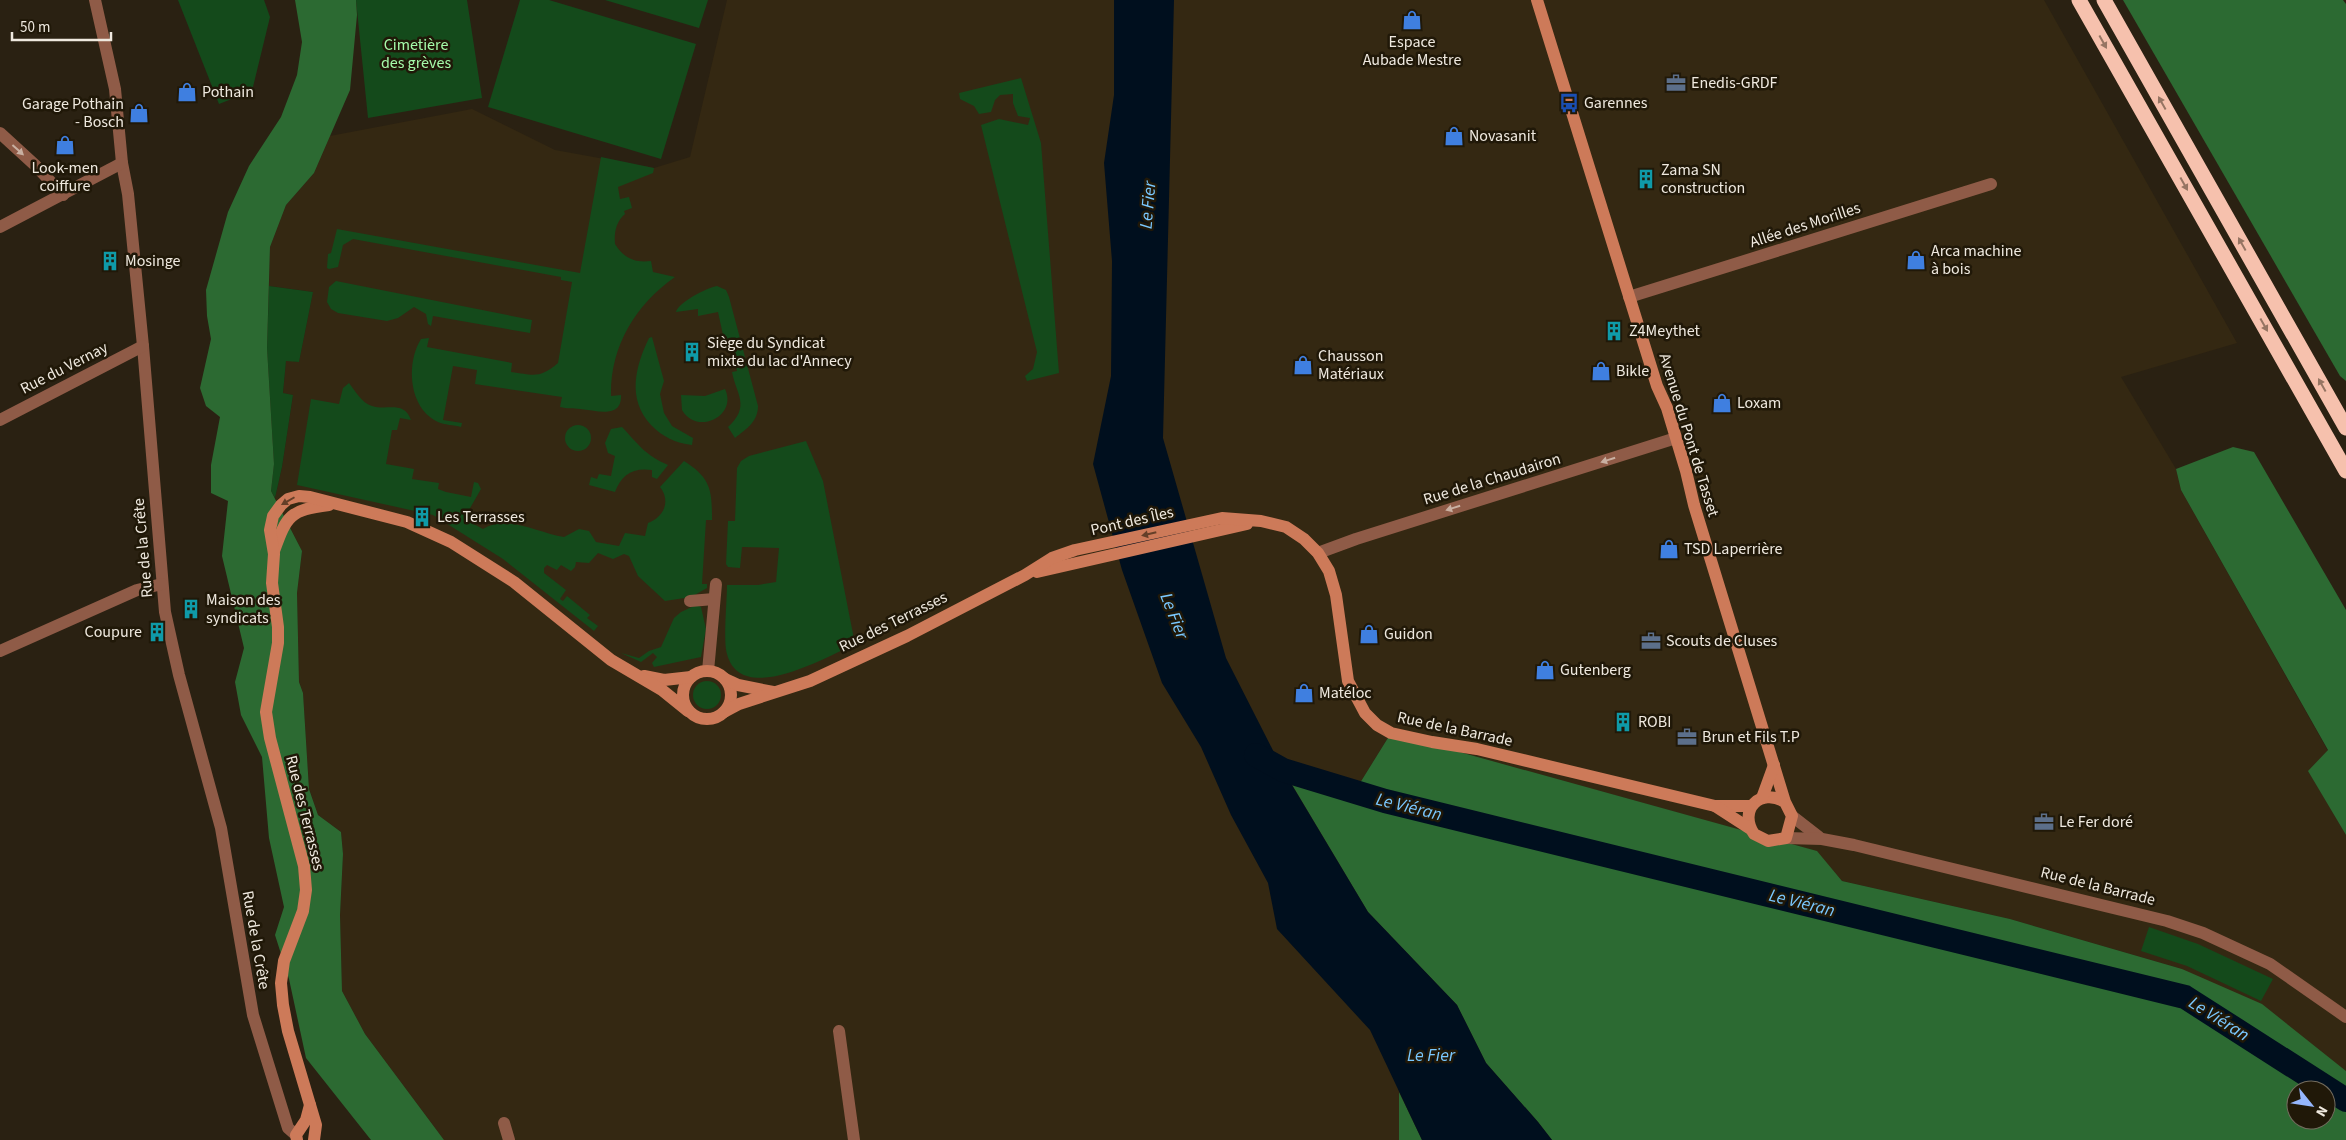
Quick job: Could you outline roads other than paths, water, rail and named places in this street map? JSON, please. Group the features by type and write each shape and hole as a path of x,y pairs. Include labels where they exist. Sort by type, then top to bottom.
{"highway":[{"path":"2080,0 2346,471"},
{"path":"2104,0 2346,428"}],"street":[{"name":"Rue de la Crête","path":"95,0 115,89 122,163 128,194 143,346 165,612 221,828 253,1014 276,1085 291,1108 297,1137"},
{"name":"Avenue du Pont de Tasset","path":"1537,0 1629,297 1676,438 1694,505 1785,802"},
{"path":"0,133 36,166 63,195"},
{"path":"0,227 122,163"},
{"name":"Allée des Morilles","path":"1629,297 1991,184"},
{"name":"Rue du Vernay","path":"0,420 143,346"},
{"name":"Rue de la Chaudairon","path":"1318,553 1356,538 1676,438"},
{"name":"Rue des Terrasses","path":"297,1137 314,1138 316,1125 288,1031 281,983 284,961 303,911 306,890 304,866 270,738 266,712 278,643 278,627 272,583 274,554 270,530 273,516 288,499 299,496 310,497 334,505 407,522 451,542 506,577 611,660 662,690 688,711"},
{"name":"Rue de la Barrade","path":"1198,529 1261,521 1286,527 1304,539 1318,553 1328,571 1336,595 1348,681 1365,713 1377,725 1391,733 1476,749 1715,806 1751,806"},
{"name":"Pont des Îles","path":"1077,556 1198,529"},
{"name":"Rue des Terrasses","path":"724,712 739,704 810,680 907,636 1025,575 1077,556"},
{"path":"0,651 137,590 162,584"},
{"path":"708,671 716,584"},
{"path":"690,601 714,599"},
{"path":"708,671 725,679 731,696 724,712 717,717 705,719 688,711 684,703 683,694 685,685 691,677 708,671"},
{"name":"Rue des Terrasses","path":"636,675 664,680 691,677"},
{"name":"Rue des Terrasses","path":"725,679 738,685 773,692"},
{"path":"1762,798 1774,765"},
{"path":"1770,796 1785,802 1792,816 1786,838 1768,841 1760,839 1749,828 1748,813 1751,806 1762,798 1770,796"},
{"name":"Rue de la Barrade","path":"1715,806 1749,828"},
{"name":"Rue de la Barrade","path":"1792,816 1822,839"},
{"name":"Rue de la Barrade","path":"1786,838 1822,839 1968,871 2167,921 2203,933 2270,964 2346,1017"},
{"path":"839,1031 854,1140"},
{"path":"297,1137 306,1120 310,1105"},
{"path":"504,1123 509,1140"}],"water":[{"name":"Le Fier","path":"1114,0 1174,0 1163,438 1226,658 1283,770 1368,912 1457,1005 1486,1063 1552,1140 1422,1140 1370,1030 1277,929 1268,883 1231,815 1201,747 1162,683 1122,570 1093,464 1111,376 1112,261 1104,163 1114,95"}],"waterway":[{"name":"Le Viéran","path":"1256,755 1283,770 1385,801 2185,997 2346,1100"}],"place":[{"name":"Espace Aubade Mestre","path":"1412,20"},
{"name":"Enedis-GRDF","path":"1676,83"},
{"name":"Pothain","path":"187,92"},
{"name":"Garennes","path":"1569,103"},
{"name":"Garage Pothain - Bosch","path":"139,113"},
{"name":"Novasanit","path":"1454,136"},
{"name":"Look-men coiffure","path":"65,145"},
{"name":"Zama SN construction","path":"1646,179"},
{"name":"Arca machine à bois","path":"1916,260"},
{"name":"Mosinge","path":"110,261"},
{"name":"Z4Meythet","path":"1614,331"},
{"name":"Siège du Syndicat mixte du lac d'Annecy","path":"692,352"},
{"name":"Chausson Matériaux","path":"1303,365"},
{"name":"Bikle","path":"1601,371"},
{"name":"Loxam","path":"1722,403"},
{"name":"Les Terrasses","path":"422,517"},
{"name":"TSD Laperrière","path":"1669,549"},
{"name":"Maison des syndicats","path":"191,609"},
{"name":"Coupure","path":"157,632"},
{"name":"Guidon","path":"1369,634"},
{"name":"Scouts de Cluses","path":"1651,641"},
{"name":"Gutenberg","path":"1545,670"},
{"name":"Matéloc","path":"1304,693"},
{"name":"ROBI","path":"1623,722"},
{"name":"Brun et Fils T.P","path":"1687,737"},
{"name":"Le Fer doré","path":"2044,822"}],"park label":[{"name":"Cimetière des grèves","path":"416,54"}]}
